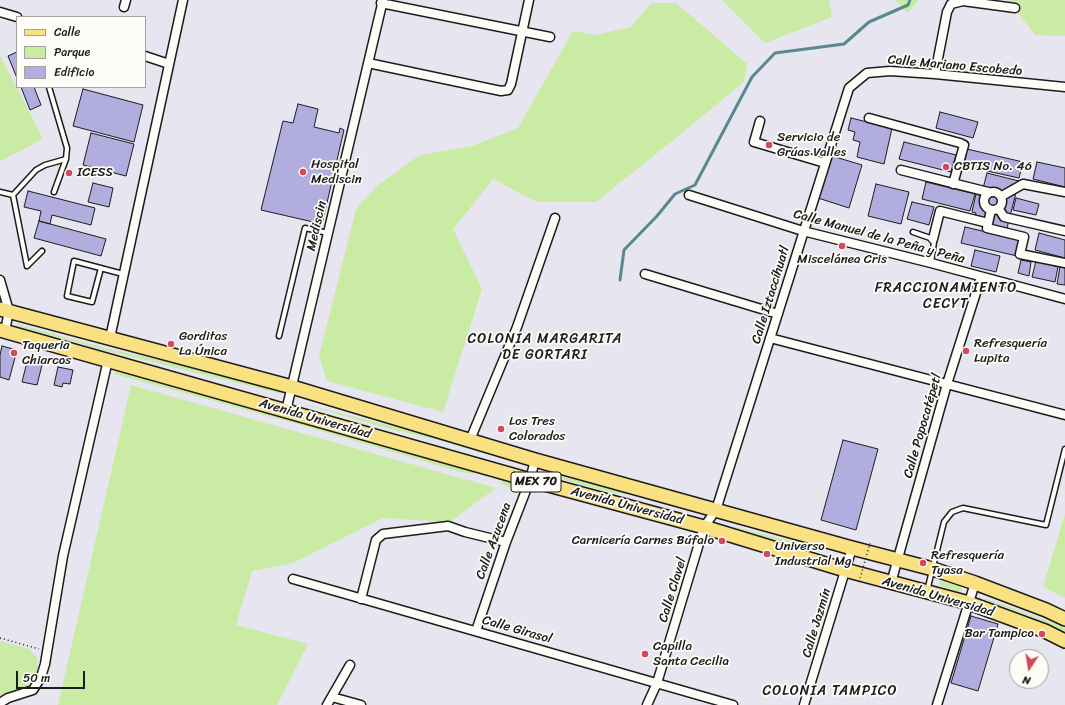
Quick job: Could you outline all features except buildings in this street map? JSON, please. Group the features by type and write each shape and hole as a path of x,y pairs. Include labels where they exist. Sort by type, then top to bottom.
{"main road":[{"name":"Avenida Universidad","path":"4,310 292,387 535,460 933,569 975,583 1046,610 1065,619"},
{"name":"Avenida Universidad","path":"2,330 530,480 704,527 845,570 969,604 1045,631 1065,641"}],"street":[{"path":"110,338 183,0"},
{"path":"368,62 501,91 508,90 511,84 529,0"},
{"path":"935,74 947,12 951,4 963,1 1014,8"},
{"path":"382,2 550,37"},
{"name":"Mediscin","path":"286,411 382,2"},
{"path":"0,12 16,17"},
{"path":"146,56 169,64"},
{"name":"Calle Mariano Escobedo","path":"849,88 867,73 890,71 1065,87"},
{"name":"Calle Iztaccíhuatl","path":"704,527 716,510 849,88"},
{"path":"869,118 960,143 964,146 953,184"},
{"path":"760,121 754,142 825,163"},
{"path":"901,170 988,192 995,191 1002,196 1003,203 995,210 987,228 1024,237 1020,254 1065,264"},
{"path":"1002,196 1023,184 1065,192"},
{"path":"988,192 984,199 985,206 995,210 1004,217 1065,231"},
{"name":"Calle Manuel de la Peña y Peña","path":"689,195 803,231 1065,299"},
{"path":"933,239 940,211 988,223"},
{"path":"470,440 517,327 555,218"},
{"path":"645,274 778,314"},
{"name":"Calle Popocatépetl","path":"891,583 947,384 981,277"},
{"path":"0,280 4,310 2,330"},
{"path":"770,338 1065,415"},
{"path":"0,703 8,698 33,690 41,677 47,652 63,556 108,360"},
{"name":"Calle Azucena","path":"476,631 506,542 530,480 535,460"},
{"path":"360,599 376,540 383,534 448,526 465,532 506,542"},
{"name":"Calle Clavel","path":"647,705 657,683 704,527"},
{"name":"Calle Jazmín","path":"804,705 852,548"},
{"name":"Calle Girasol","path":"293,579 733,705"},
{"path":"937,705 975,583"},
{"path":"327,705 350,665"},
{"path":"332,697 361,705"}],"lane":[{"path":"49,88 67,148 66,159 54,192"},
{"path":"13,195 36,170 45,164 66,159"},
{"path":"0,192 13,195"},
{"path":"13,195 28,266 42,251"},
{"path":"279,336 306,228 328,233"},
{"path":"913,232 933,239 934,242 931,263"},
{"path":"101,268 92,302 67,296 74,261 101,268 123,274"},
{"path":"926,593 944,522 952,512 963,508 1046,525 1065,449"}],"path":[{"path":"859,582 870,543"},
{"path":"0,638 47,652"}],"green space":[{"path":"722,0 829,0 832,17 765,43"},
{"path":"895,0 918,0 908,13"},
{"path":"1011,0 1065,0 1065,36 1035,35 1009,2"},
{"path":"651,3 676,3 747,64 744,82 596,202 537,202 493,179 453,229 482,289 443,412 327,381 319,356 356,209 378,185 420,155 472,146 518,128 573,31 595,35 631,27"},
{"path":"0,55 43,139 0,161"},
{"path":"17,324 109,349 199,369 280,391 282,394 108,351 17,326"},
{"path":"115,371 121,371 475,471 474,474 461,472 287,421 114,374"},
{"path":"131,385 496,488 450,522 383,518 293,563 252,571 236,625 308,644 277,705 58,705"},
{"path":"305,404 446,440 498,455 497,457 446,442 390,429"},
{"path":"548,473 611,489 634,492 692,509 686,510 633,495 613,493 546,475"},
{"path":"510,479 521,482 521,488 513,488 498,483"},
{"path":"1065,514 1065,598 1043,587"},
{"path":"735,527 813,545 786,543 733,528"},
{"path":"940,581 961,586 962,590 959,592 941,586 939,583"},
{"path":"985,598 1065,628 1065,632 1030,616 983,599"},
{"path":"0,641 29,649 37,658 38,674 28,685 0,698"}],"waterway":[{"path":"620,280 624,250 657,216 675,194 695,185 752,77 775,53 844,44 869,22 908,5 910,0"}],"place":[{"name":"Servicio de Grúas Valles","path":"769,145"},
{"name":"CBTIS No. 46","path":"946,167"},
{"name":"Hospital Mediscin","path":"303,172"},
{"name":"ICESS","path":"69,173"},
{"name":"Miscelánea Cris","path":"842,246"},
{"name":"Gorditas La Única","path":"171,344"},
{"name":"Refresquería Lupita","path":"966,351"},
{"name":"Taqueria Chiarcos","path":"14,353"},
{"name":"Los Tres Colorados","path":"501,429"},
{"name":"Carnicería Carnes Búfalo","path":"722,541"},
{"name":"Universo Industrial Mg","path":"767,554"},
{"name":"Refresquería Tyasa","path":"923,563"},
{"name":"Bar Tampico","path":"1042,634"},
{"name":"Capilla Santa Cecilia","path":"645,654"}],"district":[{"name":"FRACCIONAMIENTO CECYT","path":"946,296"},
{"name":"COLONIA MARGARITA DE GORTARI","path":"545,348"},
{"name":"COLONIA TAMPICO","path":"830,691"}]}
